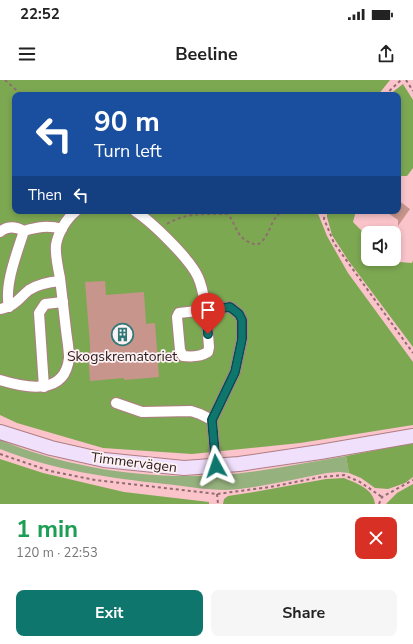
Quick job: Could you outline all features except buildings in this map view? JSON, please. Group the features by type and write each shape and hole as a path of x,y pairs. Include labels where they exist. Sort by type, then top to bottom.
{"street":[{"path":"0,380 28,387 44,387 56,382 66,370 68,360 63,302 56,254 58,237 73,214"},
{"path":"139,214 149,221 181,253 192,266 202,287 206,310 209,347 208,352 192,357 183,356 180,350 177,317 178,313 206,310 230,307 239,314 243,325 242,339 235,372 212,420 216,466"},
{"path":"0,232 4,229 17,227 24,231 36,227 51,226 62,229"},
{"path":"5,308 14,263 24,231"},
{"path":"5,308 15,304 29,290 48,282 60,281"},
{"path":"44,387 39,313 45,304 63,302"},
{"path":"116,403 142,412 191,411 212,420"},
{"name":"Timmervägen","path":"0,432 51,448 104,460 184,468 239,464 413,436"}],"path":[{"path":"5,80 19,92"},
{"path":"388,92 401,80"},
{"path":"406,80 413,91"},
{"path":"159,232 169,222 188,215 228,214 242,238 257,245 265,239 276,217 280,214"},
{"path":"325,214 324,219 334,243 413,353"},
{"path":"0,454 50,471 95,480 217,494 344,475 360,482 382,497"},
{"path":"379,504 382,497 413,480"},
{"path":"217,494 218,504"}],"green space":[{"path":"0,80 390,80 380,92 12,92 12,214 318,214 327,236 348,273 413,362 413,425 300,443 192,454 103,448 17,423 0,415"},
{"path":"403,84 413,100 413,168 407,176 401,176 401,92 393,92"},
{"path":"327,214 355,214 353,222 361,230 361,266 401,266 401,262 412,263 413,260 413,347 348,260 332,235"},
{"path":"0,440 26,450 80,465 136,474 192,476 236,474 346,456 349,473 327,473 239,489 203,489 123,479 61,468 0,449"},
{"path":"413,443 413,477 405,483 388,489 375,488 361,478 349,473 346,456"},
{"path":"0,459 43,473 124,492 209,502 209,504 0,504"},
{"path":"344,478 359,484 368,490 374,499 375,504 223,504 224,499 228,496 326,479"},
{"path":"413,484 413,504 386,504 397,493"}],"place":[{"name":"Skogskrematoriet","path":"122,334"}],"route":[{"path":"208,334 206,310 230,307 239,314 243,325 239,359 229,386 212,420 216,466"}]}
